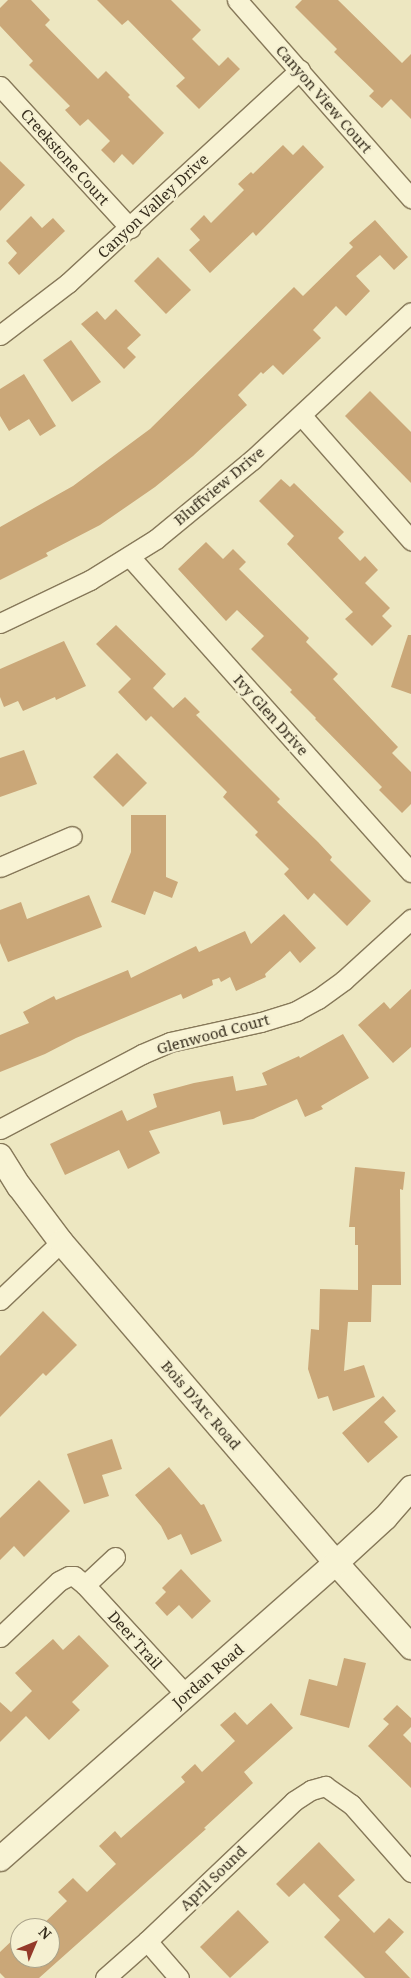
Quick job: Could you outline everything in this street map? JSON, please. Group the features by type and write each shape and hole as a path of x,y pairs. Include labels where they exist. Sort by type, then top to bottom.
{"street":[{"name":"Canyon View Court","path":"237,0 411,198"},
{"name":"Canyon Valley Drive","path":"0,335 68,283 300,70"},
{"name":"Creekstone Court","path":"0,86 130,228"},
{"name":"Bluffview Drive","path":"0,623 51,600 130,557 197,506 301,415 411,312"},
{"path":"301,415 411,540"},
{"name":"Ivy Glen Drive","path":"130,557 411,872"},
{"path":"0,867 72,836"},
{"name":"Glenwood Court","path":"0,1130 142,1054 170,1042 261,1022 296,1011 318,999 344,980 411,919"},
{"name":"Bois D'Arc Road","path":"0,1156 62,1242 336,1563 411,1647"},
{"path":"0,1300 62,1242"},
{"name":"Jordan Road","path":"0,1860 336,1563 385,1518 411,1488"},
{"path":"0,1637 64,1578 74,1576 85,1585 115,1557"},
{"name":"Deer Trail","path":"85,1585 186,1695"},
{"name":"April Sound","path":"105,1978 147,1941 294,1801 311,1790 325,1786 350,1804 411,1872"},
{"path":"147,1941 180,1978"}],"building":[{"path":"8,0 31,0 50,20 45,25 98,79 106,71 130,95 128,97 164,133 133,165 122,154 114,163 101,150 110,141 88,119 80,126 65,110 70,106 29,65 33,61 0,26 0,8"},
{"path":"97,0 171,0 201,30 192,39 219,66 228,57 240,69 199,109 176,86 185,78 128,20 122,25"},
{"path":"302,0 338,0 402,63 411,54 411,119 391,99 382,108 369,96 374,91 334,52 337,49 295,7"},
{"path":"283,145 293,155 303,145 324,167 256,236 253,232 210,273 189,250 200,240 190,229 204,215 211,223 244,190 238,184 251,172 253,174"},
{"path":"0,161 25,185 0,211"},
{"path":"31,216 42,228 53,218 65,231 19,275 8,263 17,253 6,241"},
{"path":"375,220 408,257 394,270 380,255 356,276 370,291 346,316 336,306 313,330 321,338 283,375 273,365 263,374 261,372 238,395 247,405 193,456 155,487 100,525 46,553 48,556 0,580 0,527 73,486 150,429 294,287 303,296 353,247 349,243"},
{"path":"158,257 191,290 166,314 134,281"},
{"path":"116,309 141,335 127,348 136,357 124,369 81,324 97,311 105,320"},
{"path":"71,340 101,382 72,402 43,360"},
{"path":"24,374 56,426 40,436 29,419 9,431 0,416 0,389"},
{"path":"370,391 411,432 411,483 345,416"},
{"path":"281,479 290,487 294,483 344,532 338,538 360,561 365,556 378,570 365,583 390,608 382,616 392,626 372,646 345,619 353,612 287,544 294,536 259,501"},
{"path":"206,542 223,559 233,549 246,562 239,569 309,638 306,642 338,674 333,679 398,747 392,753 411,772 411,804 402,813 379,790 382,787 315,719 290,692 292,690 251,649 264,636 237,610 226,621 178,569"},
{"path":"116,625 166,674 153,688 173,708 185,697 200,712 196,715 280,799 277,802 318,842 332,857 330,860 371,901 347,926 314,893 308,900 284,874 289,869 255,835 258,832 223,797 227,792 151,716 146,721 118,692 131,679 96,644"},
{"path":"408,635 411,635 411,694 391,687"},
{"path":"64,641 86,686 56,700 55,697 23,711 18,701 4,707 0,697 0,669"},
{"path":"24,750 37,784 0,797 0,758"},
{"path":"117,753 147,783 123,807 93,777"},
{"path":"131,815 166,815 166,877 178,882 172,898 154,891 145,915 111,902 131,852"},
{"path":"89,895 102,927 8,962 0,943 0,910 21,902 27,919"},
{"path":"284,914 316,948 300,963 290,951 265,974 266,977 236,991 230,977 221,982 219,978 212,980 213,985 183,999 181,994 0,1072 0,1035 29,1023 23,1012 54,996 56,1000 128,970 131,978 196,946 199,952 245,931 251,944"},
{"path":"411,989 411,1047 393,1063 358,1025 384,1002 390,1009"},
{"path":"343,1034 369,1078 321,1106 323,1109 305,1117 297,1099 253,1119 223,1125 220,1111 149,1131 160,1153 128,1169 119,1150 65,1175 50,1144 122,1110 127,1121 157,1107 153,1094 194,1083 233,1076 236,1091 267,1085 262,1073 299,1056 300,1058"},
{"path":"355,1167 405,1172 403,1190 400,1189 401,1285 372,1285 371,1322 348,1322 344,1371 364,1365 375,1397 333,1411 328,1396 318,1399 308,1369 311,1329 319,1330 320,1289 358,1290 358,1245 355,1245 355,1227 349,1227"},
{"path":"43,1311 77,1345 46,1376 43,1373 0,1417 0,1356"},
{"path":"383,1396 396,1411 384,1422 398,1437 368,1463 342,1433"},
{"path":"112,1439 122,1469 102,1475 109,1496 84,1504 67,1454"},
{"path":"169,1467 201,1505 204,1504 222,1541 191,1555 181,1534 168,1540 161,1526 135,1495"},
{"path":"39,1480 70,1511 24,1557 14,1546 0,1560 0,1518"},
{"path":"181,1569 211,1601 192,1619 179,1605 167,1616 155,1603 166,1592 162,1588"},
{"path":"79,1635 109,1666 72,1702 80,1710 49,1740 26,1716 0,1742 0,1702 11,1712 32,1691 15,1673 53,1639 63,1650"},
{"path":"344,1658 366,1663 349,1728 300,1715 309,1679 337,1686"},
{"path":"271,1703 293,1728 244,1772 253,1783 204,1828 206,1829 60,1959 60,1918 49,1918 67,1901 58,1892 73,1878 87,1892 116,1864 99,1846 115,1831 121,1838 185,1782 181,1777 195,1764 202,1772 235,1741 220,1725 235,1712 247,1725"},
{"path":"397,1705 411,1718 411,1727 403,1735 411,1743 411,1788 368,1746 389,1724 383,1719"},
{"path":"319,1842 355,1880 338,1896 374,1933 389,1918 404,1932 385,1952 410,1978 365,1978 324,1937 340,1920 304,1883 289,1897 276,1884"},
{"path":"238,1910 269,1942 230,1978 200,1947"},
{"path":"10,1942 10,1968 50,1968 39,1978 5,1978 0,1973 0,1952"}]}
